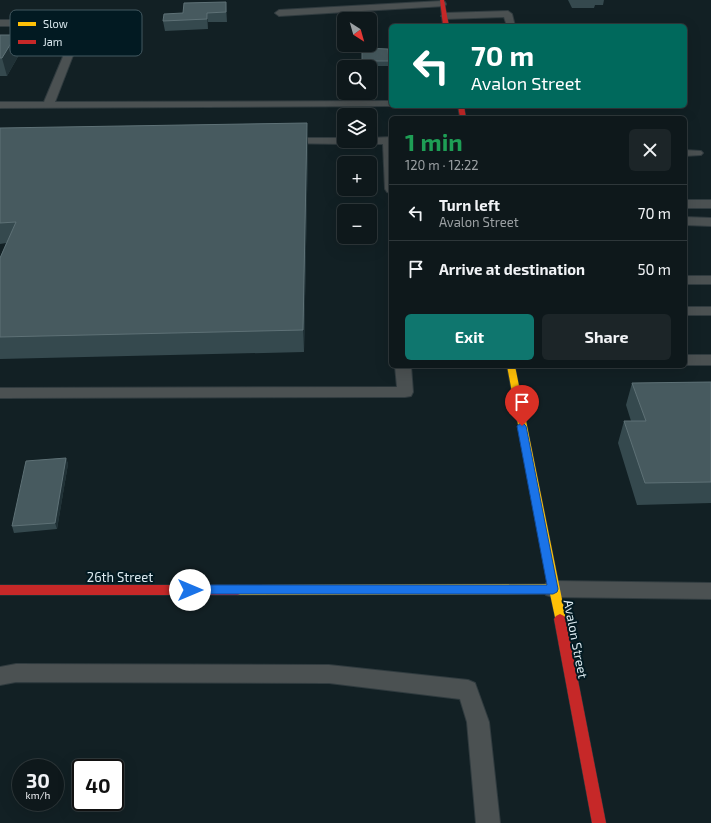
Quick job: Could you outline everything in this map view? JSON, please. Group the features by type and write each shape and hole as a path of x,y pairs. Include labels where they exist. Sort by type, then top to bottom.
{"street":[{"path":"442,2 446,24"},
{"name":"Avalon Street","path":"510,368 599,823"},
{"name":"26th Street","path":"0,590 553,589"}],"lane":[{"path":"279,13 334,11 442,2"},
{"path":"445,16 508,14 510,24"},
{"path":"0,23 10,23"},
{"path":"48,105 68,56"},
{"path":"0,105 389,104"},
{"path":"377,141 389,140"},
{"path":"274,141 337,141"},
{"path":"687,204 711,204"},
{"path":"687,221 711,222"},
{"path":"687,280 711,280"},
{"path":"687,311 711,311"},
{"path":"687,360 711,360"},
{"path":"0,393 405,392 403,368"},
{"path":"553,589 711,591"},
{"path":"0,676 16,673 329,674 468,690 478,722 488,823"}],"building":[{"path":"226,2 226,12 207,13 207,19 163,21 164,14 183,13 184,3"},
{"path":"0,35 10,35 10,45 2,58 0,58"},
{"path":"377,49 388,49 389,61 362,60 362,52 377,52"},
{"path":"307,123 303,330 0,337 0,258 16,222 0,223 0,128"},
{"path":"711,382 711,482 645,483 624,421 646,421 632,383"},
{"path":"66,458 55,523 12,526 26,461"}],"traffic: slow":[{"path":"511,368 560,619"},
{"path":"238,590 553,589"}],"traffic: jam":[{"path":"442,0 446,24"},
{"path":"461,108 463,116"},
{"path":"0,590 238,590"},
{"path":"560,619 599,823"}],"route":[{"path":"190,590 553,589 522,426"}]}
